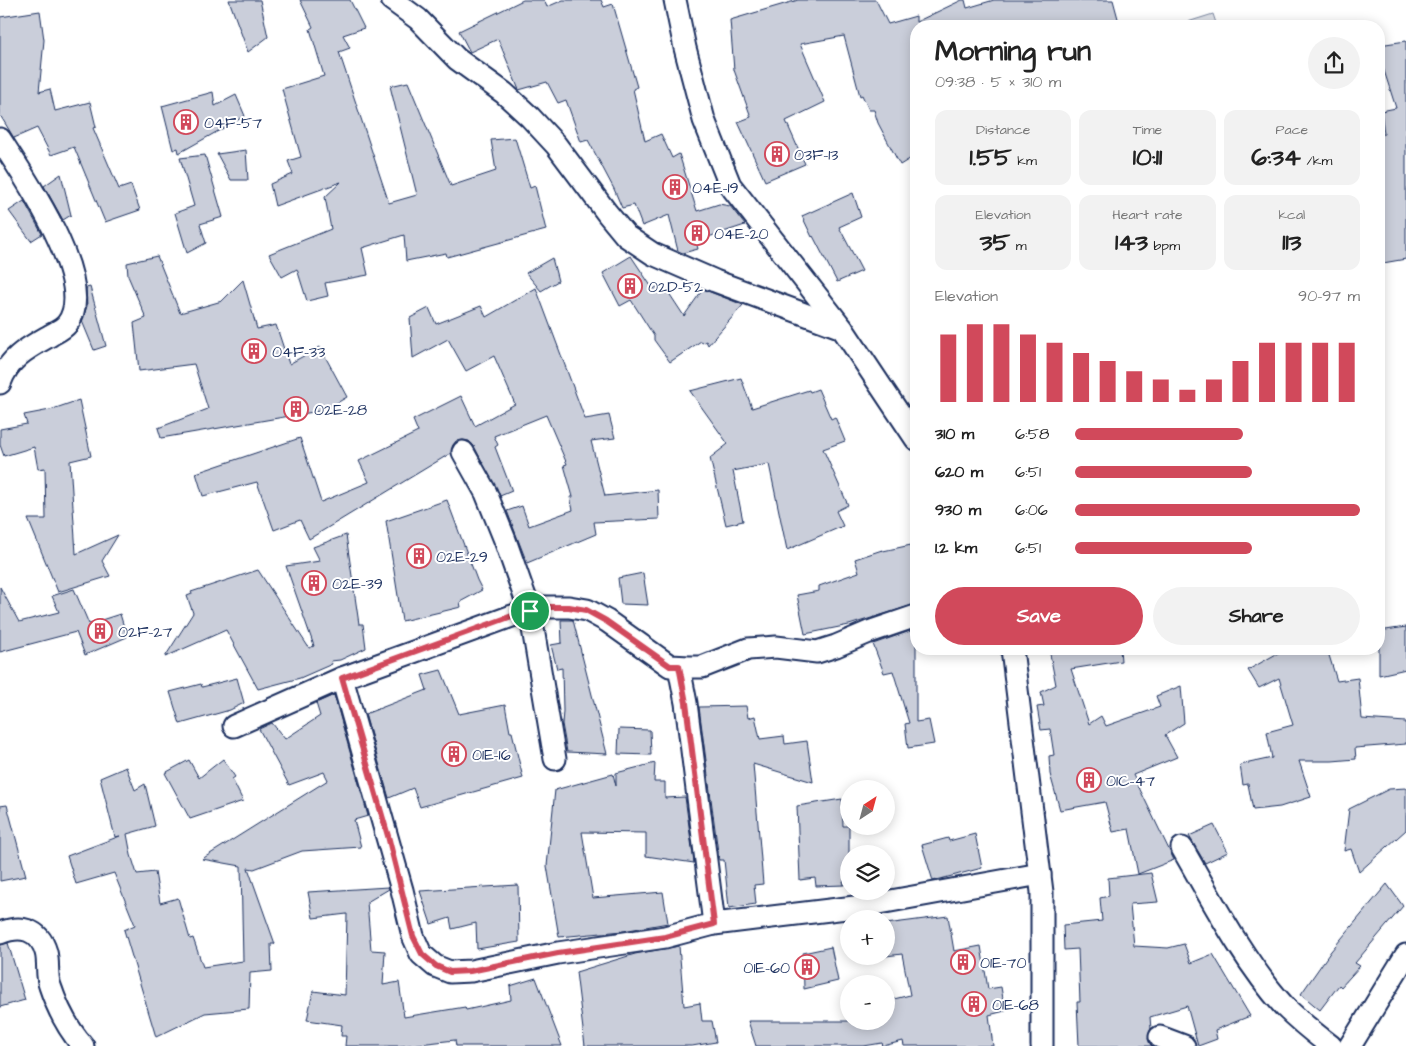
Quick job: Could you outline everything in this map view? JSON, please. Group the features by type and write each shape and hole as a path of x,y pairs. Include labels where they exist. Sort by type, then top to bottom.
{"street":[{"path":"392,0 418,19 457,59 504,93 530,117 556,145 626,236 653,254 688,270 842,328"},
{"path":"675,0 685,48 704,120 730,184 842,328 910,430"},
{"path":"0,139 34,193 62,246 72,274 76,295 74,310 66,325 19,354 4,370 0,383"},
{"path":"464,452 489,500 506,540 530,611 555,759"},
{"path":"234,726 342,678 512,616 544,607 569,607 586,610 606,621 670,666 702,667 748,649 776,647 817,652 910,618"},
{"path":"1013,655 1042,892 1042,1046"},
{"path":"679,666 686,703 714,924"},
{"path":"342,678 400,881 413,936 422,954 436,966 450,972 470,971 558,953 665,937 714,924 863,906 1040,874"},
{"path":"1182,848 1252,965 1284,1005 1308,1029 1331,1046"},
{"path":"0,933 18,928 31,931 38,938 46,952 49,984 58,1006 75,1037 84,1046"},
{"path":"1350,1046 1406,955"},
{"path":"1160,1037 1184,1046"}],"shaded area":[{"path":"1213,14 1215,20 1194,20"}],"building":[{"path":"229,0 260,0 268,37 248,52"},
{"path":"300,0 350,0 364,28 343,35 350,48 339,52 389,203 417,195 390,86 408,82 451,186 496,171 491,140 515,138 530,188 535,186 546,230 447,257 446,253 406,261 404,235 362,248 368,275 325,283 328,296 307,301 297,269 282,277 269,254 331,229 325,197 341,182 275,206 270,184 293,174 288,161 301,157 282,89 324,76 310,29 313,27"},
{"path":"523,0 544,0 547,7 563,0 601,0 604,7 613,4 637,87 633,89 645,141 661,134 672,158 679,154 697,211 719,204 730,206 745,225 696,241 698,249 683,253 678,251 669,215 642,226 634,205 622,208 588,140 581,142 566,100 558,103 547,82 519,90 498,39 470,52 459,31"},
{"path":"798,0 876,0 888,24 916,16 916,20 910,20 910,159 900,165 878,123 874,110 869,110 862,95 860,96 844,36 800,44 825,102 786,121 805,164 765,181 738,122 751,117 734,70 730,20"},
{"path":"962,0 965,0 967,8 994,0 1113,0 1118,20 920,20"},
{"path":"40,11 44,40 39,92 50,89 55,111 90,102 96,127 93,128 119,189 131,185 140,210 105,222 74,147 51,155 37,128 14,138 0,115 0,17"},
{"path":"1406,41 1406,259 1385,263 1385,110 1396,108 1385,74 1385,44"},
{"path":"213,92 215,106 236,95 245,116 179,153 178,148 173,150 162,106"},
{"path":"246,150 248,180 231,180 217,154"},
{"path":"205,155 223,217 200,224 206,243 187,253 175,213 194,206 180,158"},
{"path":"61,174 71,215 63,220 44,186"},
{"path":"853,193 861,217 839,227 862,271 837,282 802,216"},
{"path":"24,201 42,234 31,241 9,211"},
{"path":"157,256 180,313 222,301 243,280 257,329 276,325 289,364 320,347 347,397 325,410 161,438 158,428 208,409 194,364 139,371 134,323 146,318 128,276 127,263"},
{"path":"631,256 653,289 663,284 684,316 703,289 743,305 708,345 706,341 702,343 701,341 670,362 654,340 654,336 631,300 620,306 603,273"},
{"path":"552,258 558,281 541,291 526,273"},
{"path":"90,287 106,346 94,350 82,321 87,306 86,288"},
{"path":"536,288 585,419 609,415 615,438 591,441 605,496 658,490 659,519 594,522 596,534 527,563 507,511 522,506 529,526 573,510 570,497 573,497 564,465 567,464 546,415 494,436 498,445 495,447 512,491 500,496 474,446 469,441 463,440 456,441 451,453 309,539 300,520 274,530 257,482 203,496 196,473 300,438 321,502 369,482 359,461 418,432 413,420 461,396 475,426 515,404 494,356 466,371 448,339 413,358 410,318 429,308 436,324 481,306 486,317"},
{"path":"741,378 752,408 809,390 810,392 818,389 831,419 835,417 845,441 823,449 848,505 836,511 843,526 787,550 769,464 733,471 743,521 726,525 710,458 728,444 690,391"},
{"path":"79,400 91,456 70,461 76,554 118,535 102,561 110,576 58,592 28,519 46,519 45,468 38,469 34,447 4,456 0,445 0,429 27,424 24,415 50,410"},
{"path":"447,500 482,590 460,602 461,607 402,621 386,521"},
{"path":"346,535 359,624 363,624 366,648 340,660 331,661 332,664 300,678 258,689 226,630 165,657 193,613 187,596 192,594 191,592 258,570 309,648 314,646 286,566 320,561 313,547"},
{"path":"910,545 910,606 849,625 805,634 797,595 819,591 819,586 859,572 855,559"},
{"path":"643,573 648,605 621,604 618,578"},
{"path":"0,587 19,622 59,612 52,596 74,589 89,624 120,614 127,637 85,655 76,632 0,652"},
{"path":"561,620 573,620 607,754 567,752 562,724 562,668 557,669 551,645 562,643"},
{"path":"1406,627 1406,669 1379,675 1379,655 1385,655 1385,630"},
{"path":"910,631 910,655 916,655 916,722 929,720 934,744 908,748 905,724 909,723 893,671 884,673 873,644"},
{"path":"1050,655 1120,655 1121,661 1071,669 1089,724 1101,716 1106,726 1160,707 1156,696 1181,686 1184,723 1165,735 1177,757 1133,775 1174,860 1138,874 1129,829 1113,832 1105,802 1060,810 1050,774 1049,756 1054,755 1050,729 1041,730 1037,707 1044,706 1041,692 1056,685"},
{"path":"1274,655 1329,655 1337,681 1358,678 1362,719 1406,722 1406,744 1355,748 1356,759 1299,761 1311,797 1280,807 1253,810 1248,784 1243,785 1240,765 1272,758 1267,732 1293,725 1279,678 1259,688 1248,670"},
{"path":"441,670 459,714 505,705 510,732 512,732 523,778 420,807 413,788 389,798 365,714 427,690 422,675"},
{"path":"237,678 244,703 230,710 180,724 170,692 201,684 202,687"},
{"path":"334,695 368,816 354,820 361,847 302,851 254,869 248,868 275,944 271,944 272,971 250,973 249,1009 205,1013 156,1037 124,930 135,925 114,873 76,884 67,856 120,836 115,837 100,778 126,767 135,790 145,784 155,826 127,834 137,874 155,872 160,903 178,898 190,939 193,938 203,967 243,961 241,866 202,859 328,780 324,772 289,785 259,729 272,723 285,739 320,716 316,703"},
{"path":"746,706 748,718 755,716 760,739 784,736 785,744 807,741 813,782 753,764 763,884 754,885 756,904 729,908 724,860 719,860 699,707"},
{"path":"619,729 650,730 651,755 618,754"},
{"path":"223,759 235,777 232,779 243,801 190,819 165,773 189,760 199,778"},
{"path":"655,763 654,782 665,782 665,798 685,797 694,863 646,856 646,833 582,832 593,898 663,892 668,923 623,931 559,937 547,866 555,790 613,774 616,786 616,773"},
{"path":"1406,788 1406,830 1359,872 1351,849 1344,851 1349,809 1389,789"},
{"path":"840,799 840,835 849,835 849,845 840,845 840,885 816,886 815,878 800,880 797,806"},
{"path":"7,805 26,876 0,881 0,806"},
{"path":"1214,825 1228,852 1205,863 1189,836"},
{"path":"975,834 982,868 933,881 922,845 948,838 949,841"},
{"path":"1151,873 1158,902 1130,904 1134,946 1168,948 1184,944 1191,963 1213,954 1250,1016 1215,1030 1217,1039 1198,1046 1187,1006 1150,1017 1151,1029 1148,1039 1152,1046 1079,1046 1077,1002 1080,1002 1078,949 1064,950 1063,925 1102,921 1100,898 1109,896 1108,878"},
{"path":"1387,884 1403,906 1355,963 1360,966 1341,987 1339,985 1320,1010 1301,994 1331,951"},
{"path":"518,885 519,942 477,949 476,923 452,929 450,918 431,924 420,891"},
{"path":"388,887 389,889 367,902 371,950 385,951 383,985 399,982 404,1017 465,1007 466,1010 511,1000 510,986 536,978 562,1046 456,1046 455,1040 401,1046 345,1046 346,1036 341,1036 342,1025 307,1020 313,991 345,995 347,914 313,918 308,892"},
{"path":"948,916 954,951 981,946 988,989 1001,987 1005,1011 989,1015 993,1046 904,1046 903,1041 883,1046 882,1043 864,1046 756,1046 748,1021 840,1021 840,1030 895,1030 895,999 910,995 902,954 895,955 895,923"},
{"path":"8,943 25,1000 0,1007 0,945"},
{"path":"679,946 684,1006 700,1003 702,1021 712,1021 716,1042 692,1046 585,1046 576,972 635,954"},
{"name":"01E-60","path":"831,947 838,981 804,989 803,953"}],"place":[{"name":"04F-57","path":"186,122"},
{"name":"03F-13","path":"777,154"},
{"name":"04E-19","path":"675,187"},
{"name":"04E-20","path":"697,233"},
{"name":"02D-52","path":"630,286"},
{"name":"04F-33","path":"254,351"},
{"name":"02E-28","path":"296,409"},
{"name":"02E-29","path":"419,556"},
{"name":"02E-39","path":"314,583"},
{"name":"02F-27","path":"100,631"},
{"name":"01E-16","path":"454,754"},
{"name":"01C-47","path":"1089,780"},
{"name":"01E-70","path":"963,962"},
{"name":"01E-60","path":"807,967"},
{"name":"01E-68","path":"974,1004"}],"route":[{"path":"544,607 569,607 586,610 606,621 670,666 679,666 686,703 714,924 665,937 558,953 470,971 450,972 436,966 422,954 413,936 388,836 342,678 530,611 544,607"}]}
